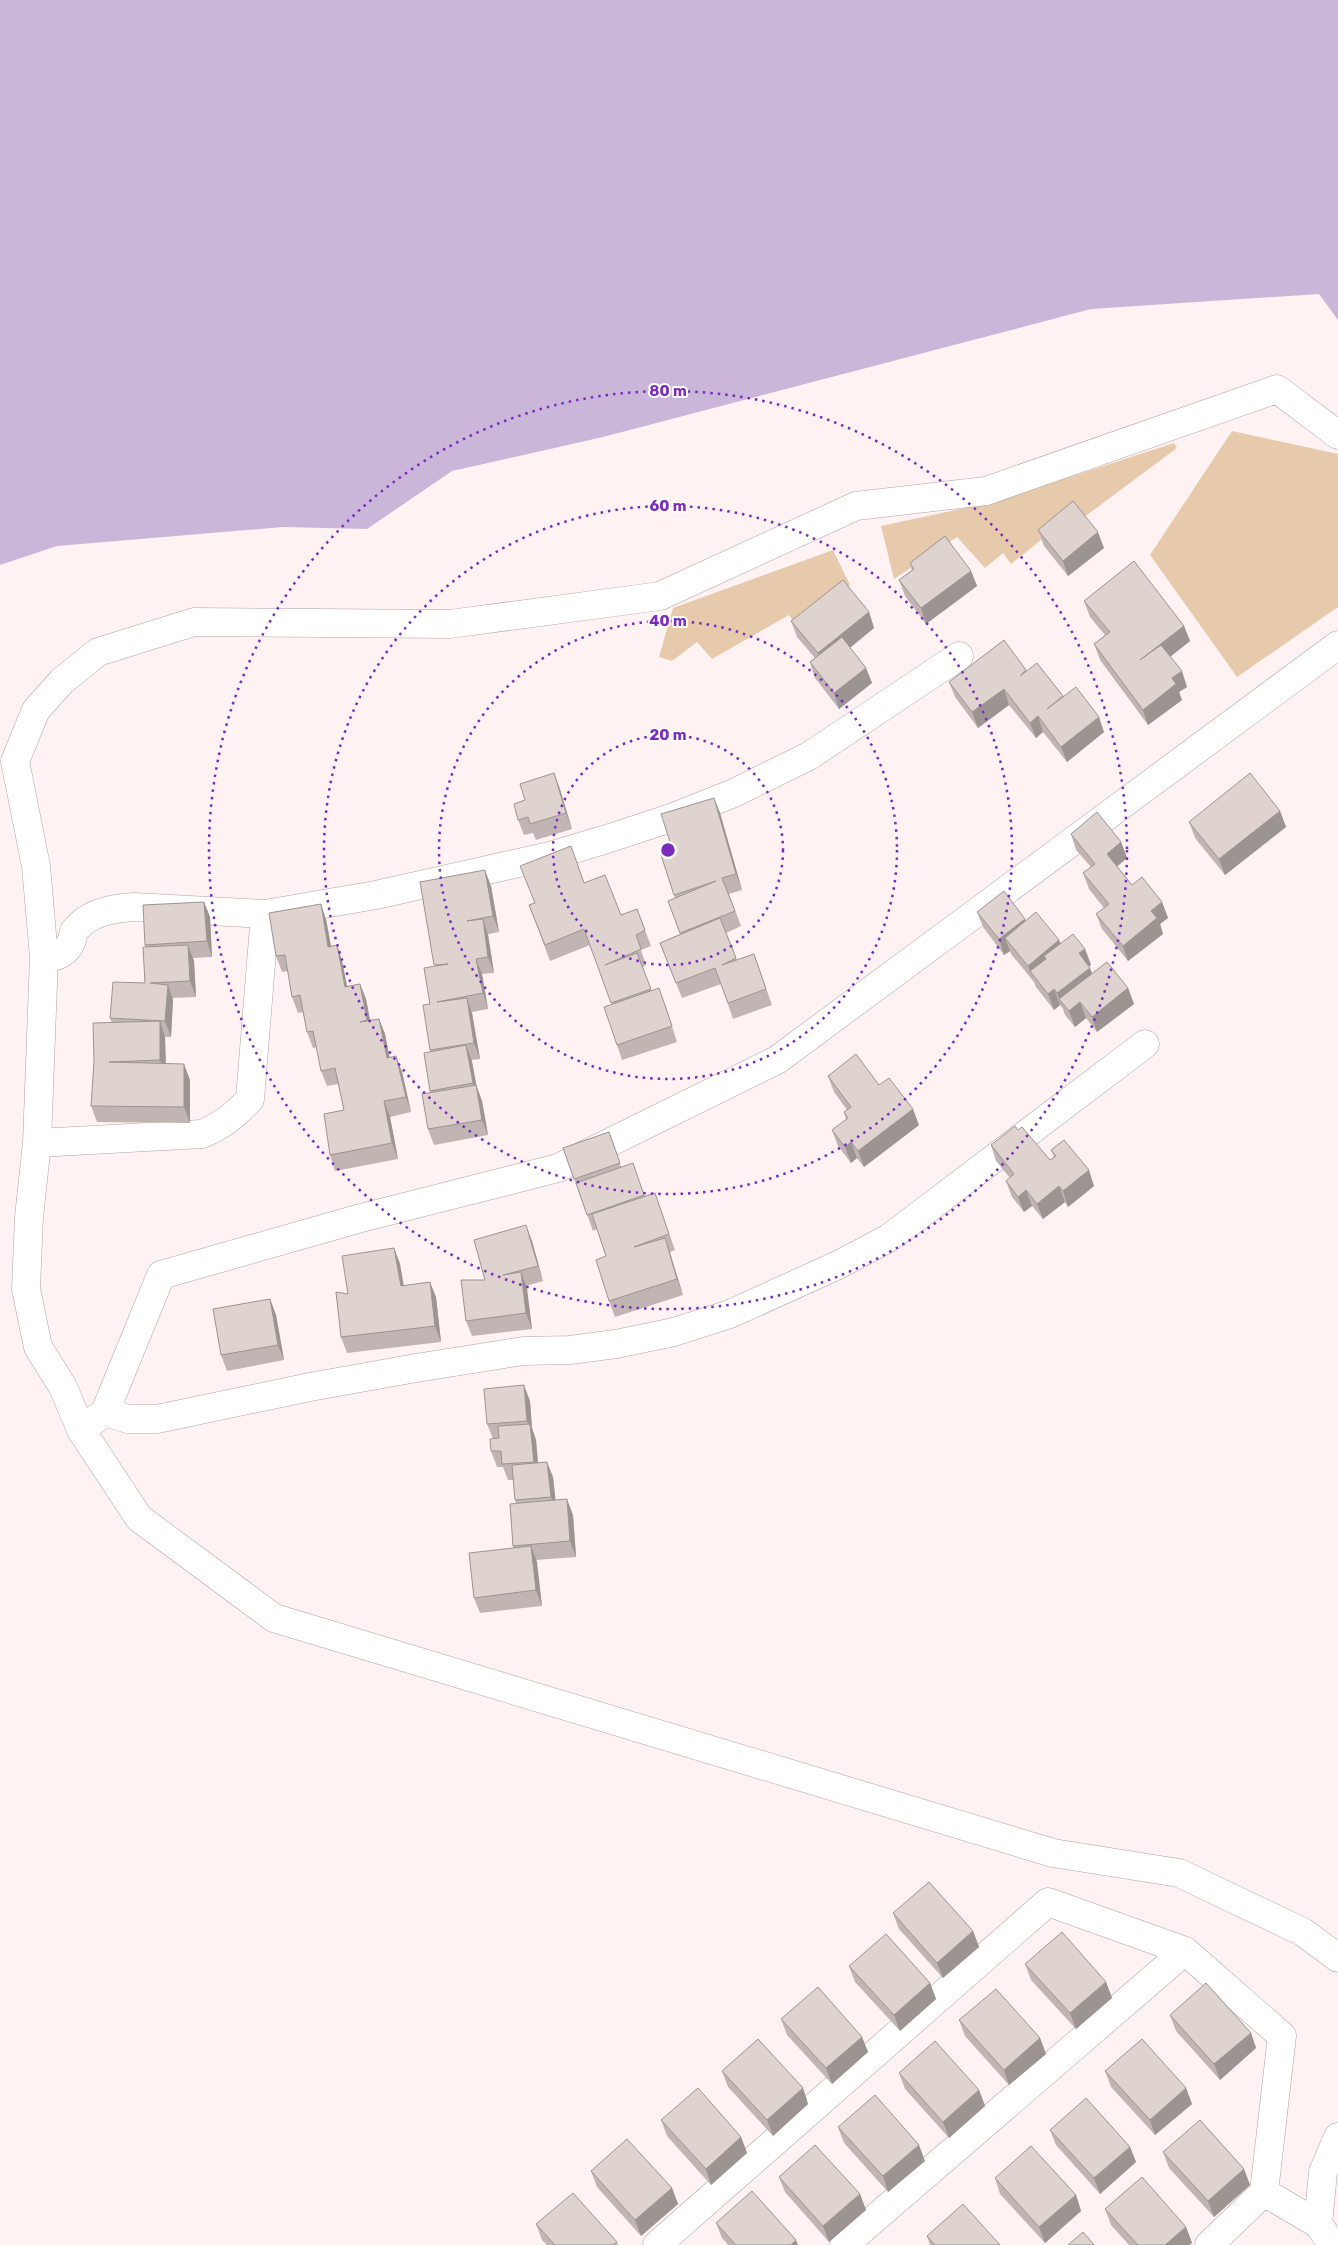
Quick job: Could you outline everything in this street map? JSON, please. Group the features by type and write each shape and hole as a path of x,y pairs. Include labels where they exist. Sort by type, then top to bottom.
{"street":[{"path":"1338,435 1277,389 986,491 856,506 660,596 450,624 194,622 98,652 62,681 36,710 15,761 36,866 44,958 37,1143 29,1217 26,1288 38,1346 63,1387 81,1430 139,1518 274,1618 1054,1853 1179,1872 1303,1932 1338,1958"},
{"path":"81,1430 105,1412 161,1275 361,1218 558,1168 777,1060 1338,644"},
{"path":"44,958 55,958 65,951 72,941 74,930 86,920 117,908 134,907 265,914 376,895 501,867 597,842 671,818 734,793 809,756 959,656"},
{"path":"37,1143 202,1134 219,1127 242,1108 250,1099 265,914"},
{"path":"105,1412 128,1419 157,1419 310,1387 523,1351 570,1350 616,1344 674,1332 730,1314 829,1270 889,1238 1145,1044"},
{"path":"657,2245 1048,1902 1185,1951 1282,2036 1264,2192 1209,2245"},
{"path":"844,2245 1185,1951"},
{"path":"1326,2235 1323,2172 1338,2137"},
{"path":"1264,2192 1326,2235"}],"shaded area":[{"path":"0,0 1338,0 1338,320 1319,294 1091,309 603,437 452,471 367,529 283,527 57,546 0,565"},
{"path":"1232,431 1338,454 1338,607 1237,677 1150,555"},
{"path":"1174,443 1177,448 1083,518 1076,512 1011,564 1003,553 985,568 957,537 894,579 881,526 993,502"},
{"path":"833,550 850,585 797,627 789,615 712,659 697,642 672,661 659,657 673,608"}],"building":[{"path":"1073,501 1098,532 1063,561 1038,530"},
{"path":"945,536 971,571 921,608 899,580 914,569 910,563"},
{"path":"1134,561 1184,626 1140,660 1161,645 1182,671 1172,678 1176,684 1143,710 1094,644 1110,632 1084,601"},
{"path":"843,580 869,612 818,653 791,621"},
{"path":"842,637 866,668 834,693 810,662"},
{"path":"1004,640 1026,670 1020,676 1037,663 1063,696 1047,709 1076,687 1099,717 1061,747 1038,716 1030,723 1004,689 972,712 949,682"},
{"path":"554,773 566,813 530,824 528,817 518,820 514,804 525,800 520,784"},
{"path":"1250,773 1280,811 1219,859 1189,822"},
{"path":"714,798 736,874 722,878 735,911 680,933 668,901 716,881 674,895 661,855 673,851 661,814"},
{"path":"1097,812 1121,842 1107,854 1132,885 1142,877 1162,902 1151,911 1157,918 1123,946 1096,914 1109,904 1083,873 1095,864 1071,834"},
{"path":"571,846 584,883 605,875 621,915 637,909 645,930 636,935 641,949 605,965 637,953 651,989 611,1003 584,929 545,945 529,905 535,903 520,866"},
{"path":"485,870 493,916 467,921 483,919 488,957 476,959 483,993 437,1002 467,998 474,1043 430,1050 423,1005 430,1004 424,968 448,964 434,965 420,882"},
{"path":"1004,891 1025,919 999,939 977,912"},
{"path":"204,902 207,941 145,945 143,905"},
{"path":"321,904 328,947 337,945 345,987 360,984 367,1020 360,1022 379,1019 387,1058 396,1056 406,1097 384,1101 392,1143 330,1155 324,1114 344,1110 335,1068 321,1071 313,1031 307,1032 300,995 292,997 285,955 276,956 269,913"},
{"path":"1036,912 1059,940 1028,966 1005,938"},
{"path":"720,918 736,958 722,965 754,954 766,989 728,1003 715,968 676,983 660,943"},
{"path":"1073,934 1085,949 1079,953 1090,968 1057,993 1054,989 1048,994 1030,971 1046,959 1044,956"},
{"path":"188,945 190,981 150,983 168,985 165,1021 110,1018 113,982 145,983 143,947"},
{"path":"1107,962 1128,988 1092,1017 1080,1002 1069,1011 1059,999"},
{"path":"659,988 672,1026 617,1045 604,1007"},
{"path":"160,1021 160,1060 109,1062 184,1064 184,1107 91,1106 94,1061 93,1023"},
{"path":"466,1045 473,1083 430,1091 424,1053"},
{"path":"856,1054 879,1085 889,1078 913,1109 858,1151 851,1142 845,1147 832,1130 848,1118 844,1112 851,1107 828,1076"},
{"path":"476,1085 482,1120 428,1129 422,1094"},
{"path":"1015,1126 1018,1130 1022,1127 1050,1160 1056,1156 1051,1150 1064,1140 1089,1170 1063,1191 1059,1186 1037,1204 1026,1190 1018,1197 1006,1181 1014,1174 991,1145"},
{"path":"609,1132 620,1163 574,1179 563,1148"},
{"path":"633,1163 644,1195 587,1215 576,1183"},
{"path":"655,1193 669,1234 634,1247 665,1238 677,1279 609,1301 596,1260 606,1256 592,1214"},
{"path":"526,1225 538,1266 503,1275 521,1272 526,1313 466,1321 461,1280 485,1280 474,1240"},
{"path":"394,1248 401,1286 430,1282 435,1326 341,1337 336,1292 348,1294 342,1256"},
{"path":"270,1299 278,1345 221,1355 213,1309"},
{"path":"524,1385 527,1421 487,1424 484,1389"},
{"path":"530,1424 534,1462 502,1464 501,1451 491,1451 490,1439 499,1438 498,1426"},
{"path":"547,1462 551,1497 515,1500 512,1465"},
{"path":"567,1499 570,1541 513,1546 510,1504"},
{"path":"531,1546 536,1590 474,1598 469,1553"},
{"path":"929,1882 973,1931 937,1963 893,1913"},
{"path":"1062,1932 1106,1982 1070,2013 1025,1964"},
{"path":"886,1934 930,1983 894,2015 849,1966"},
{"path":"1206,1983 1251,2033 1214,2064 1170,2015"},
{"path":"818,1987 862,2037 826,2068 781,2019"},
{"path":"996,1989 1040,2038 1004,2070 959,2020"},
{"path":"758,2039 803,2088 767,2120 722,2071"},
{"path":"1142,2039 1186,2088 1150,2120 1105,2071"},
{"path":"935,2041 979,2090 943,2122 899,2073"},
{"path":"698,2088 741,2137 706,2169 661,2120"},
{"path":"875,2095 919,2145 883,2176 838,2127"},
{"path":"1086,2098 1130,2147 1094,2178 1050,2130"},
{"path":"1200,2120 1244,2169 1208,2201 1163,2152"},
{"path":"627,2139 672,2188 635,2220 591,2171"},
{"path":"815,2145 860,2194 823,2226 779,2177"},
{"path":"1031,2146 1076,2195 1039,2227 995,2178"},
{"path":"1142,2177 1186,2227 1165,2245 1138,2245 1105,2209"},
{"path":"752,2191 796,2240 791,2245 736,2245 716,2223"},
{"path":"573,2193 617,2242 613,2245 555,2245 536,2224"},
{"path":"963,2204 1000,2245 935,2245 927,2236"},
{"path":"1083,2232 1094,2245 1068,2245"}]}
